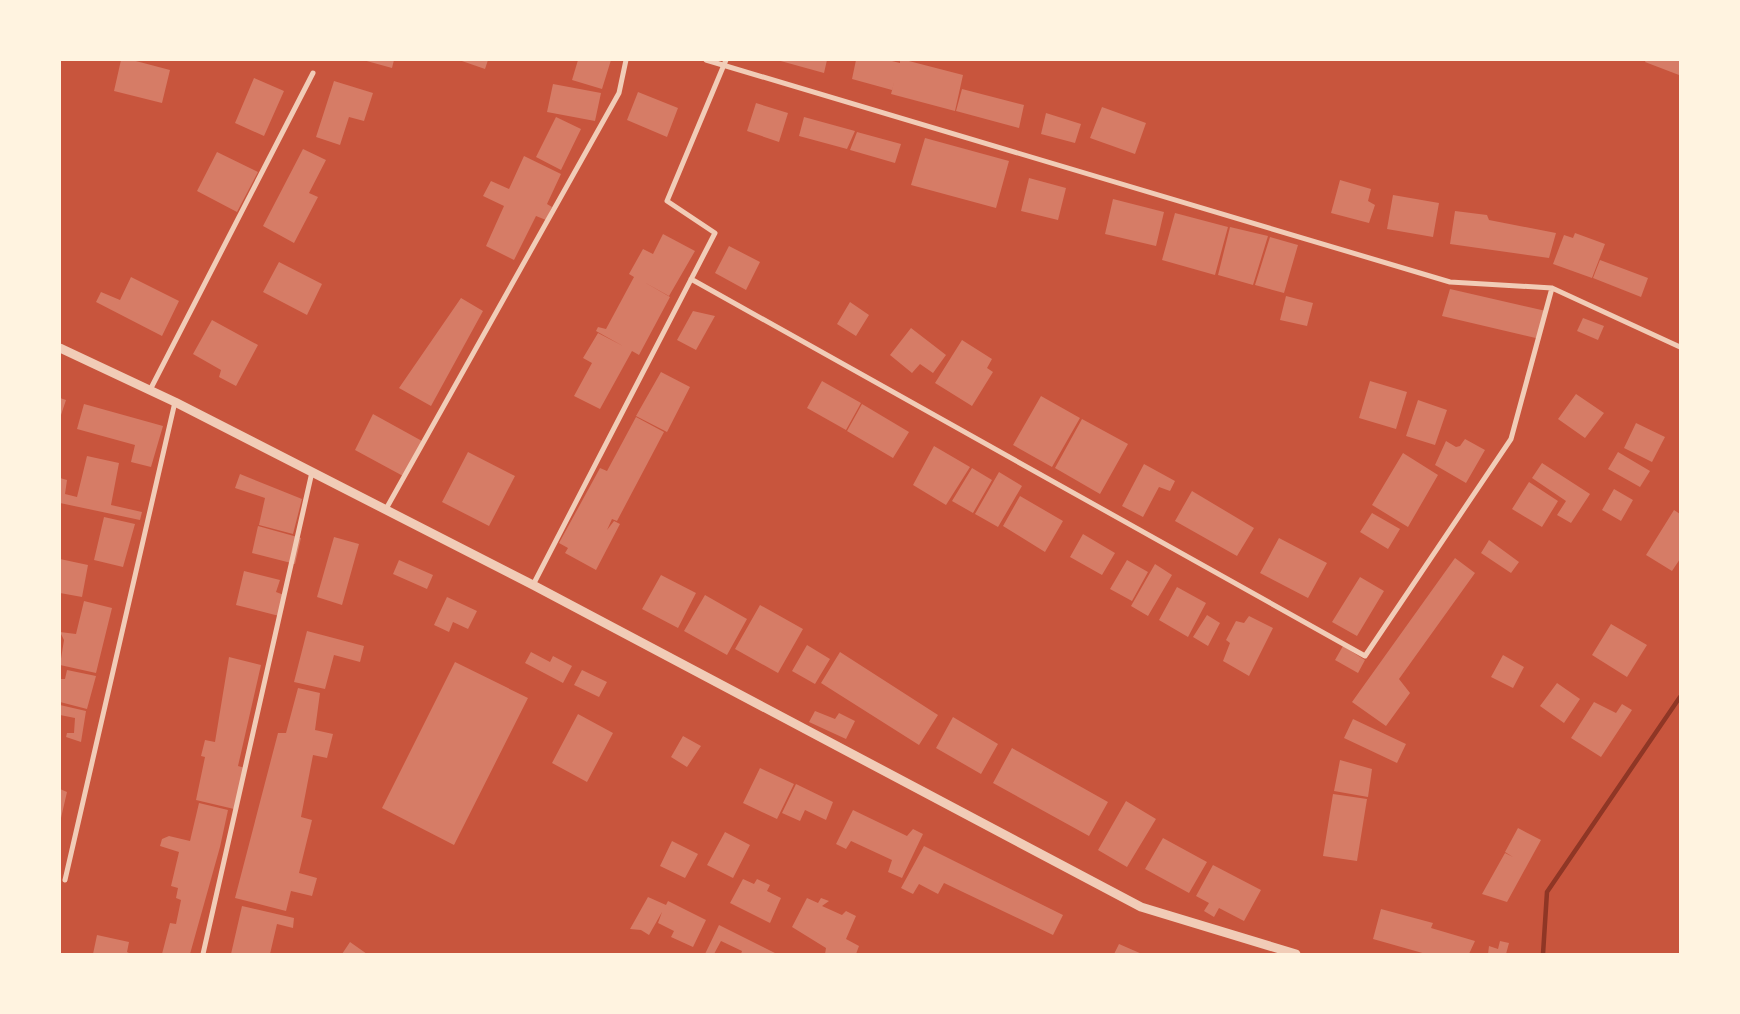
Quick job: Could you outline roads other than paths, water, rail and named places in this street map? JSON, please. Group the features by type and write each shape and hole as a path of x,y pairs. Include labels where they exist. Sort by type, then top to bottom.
{"street":[{"path":"386,509 619,93 626,60"},
{"path":"706,60 723,67 1450,282 1552,288 1680,347"},
{"path":"533,585 714,232 667,201 726,60"},
{"path":"150,390 313,73"},
{"path":"691,279 1365,656 1511,440 1552,288"},
{"path":"60,348 175,402 533,585 1141,907 1296,954"},
{"path":"65,880 175,402"},
{"path":"203,954 312,472"}],"waterway":[{"path":"1543,954 1547,892 1680,697"}]}
